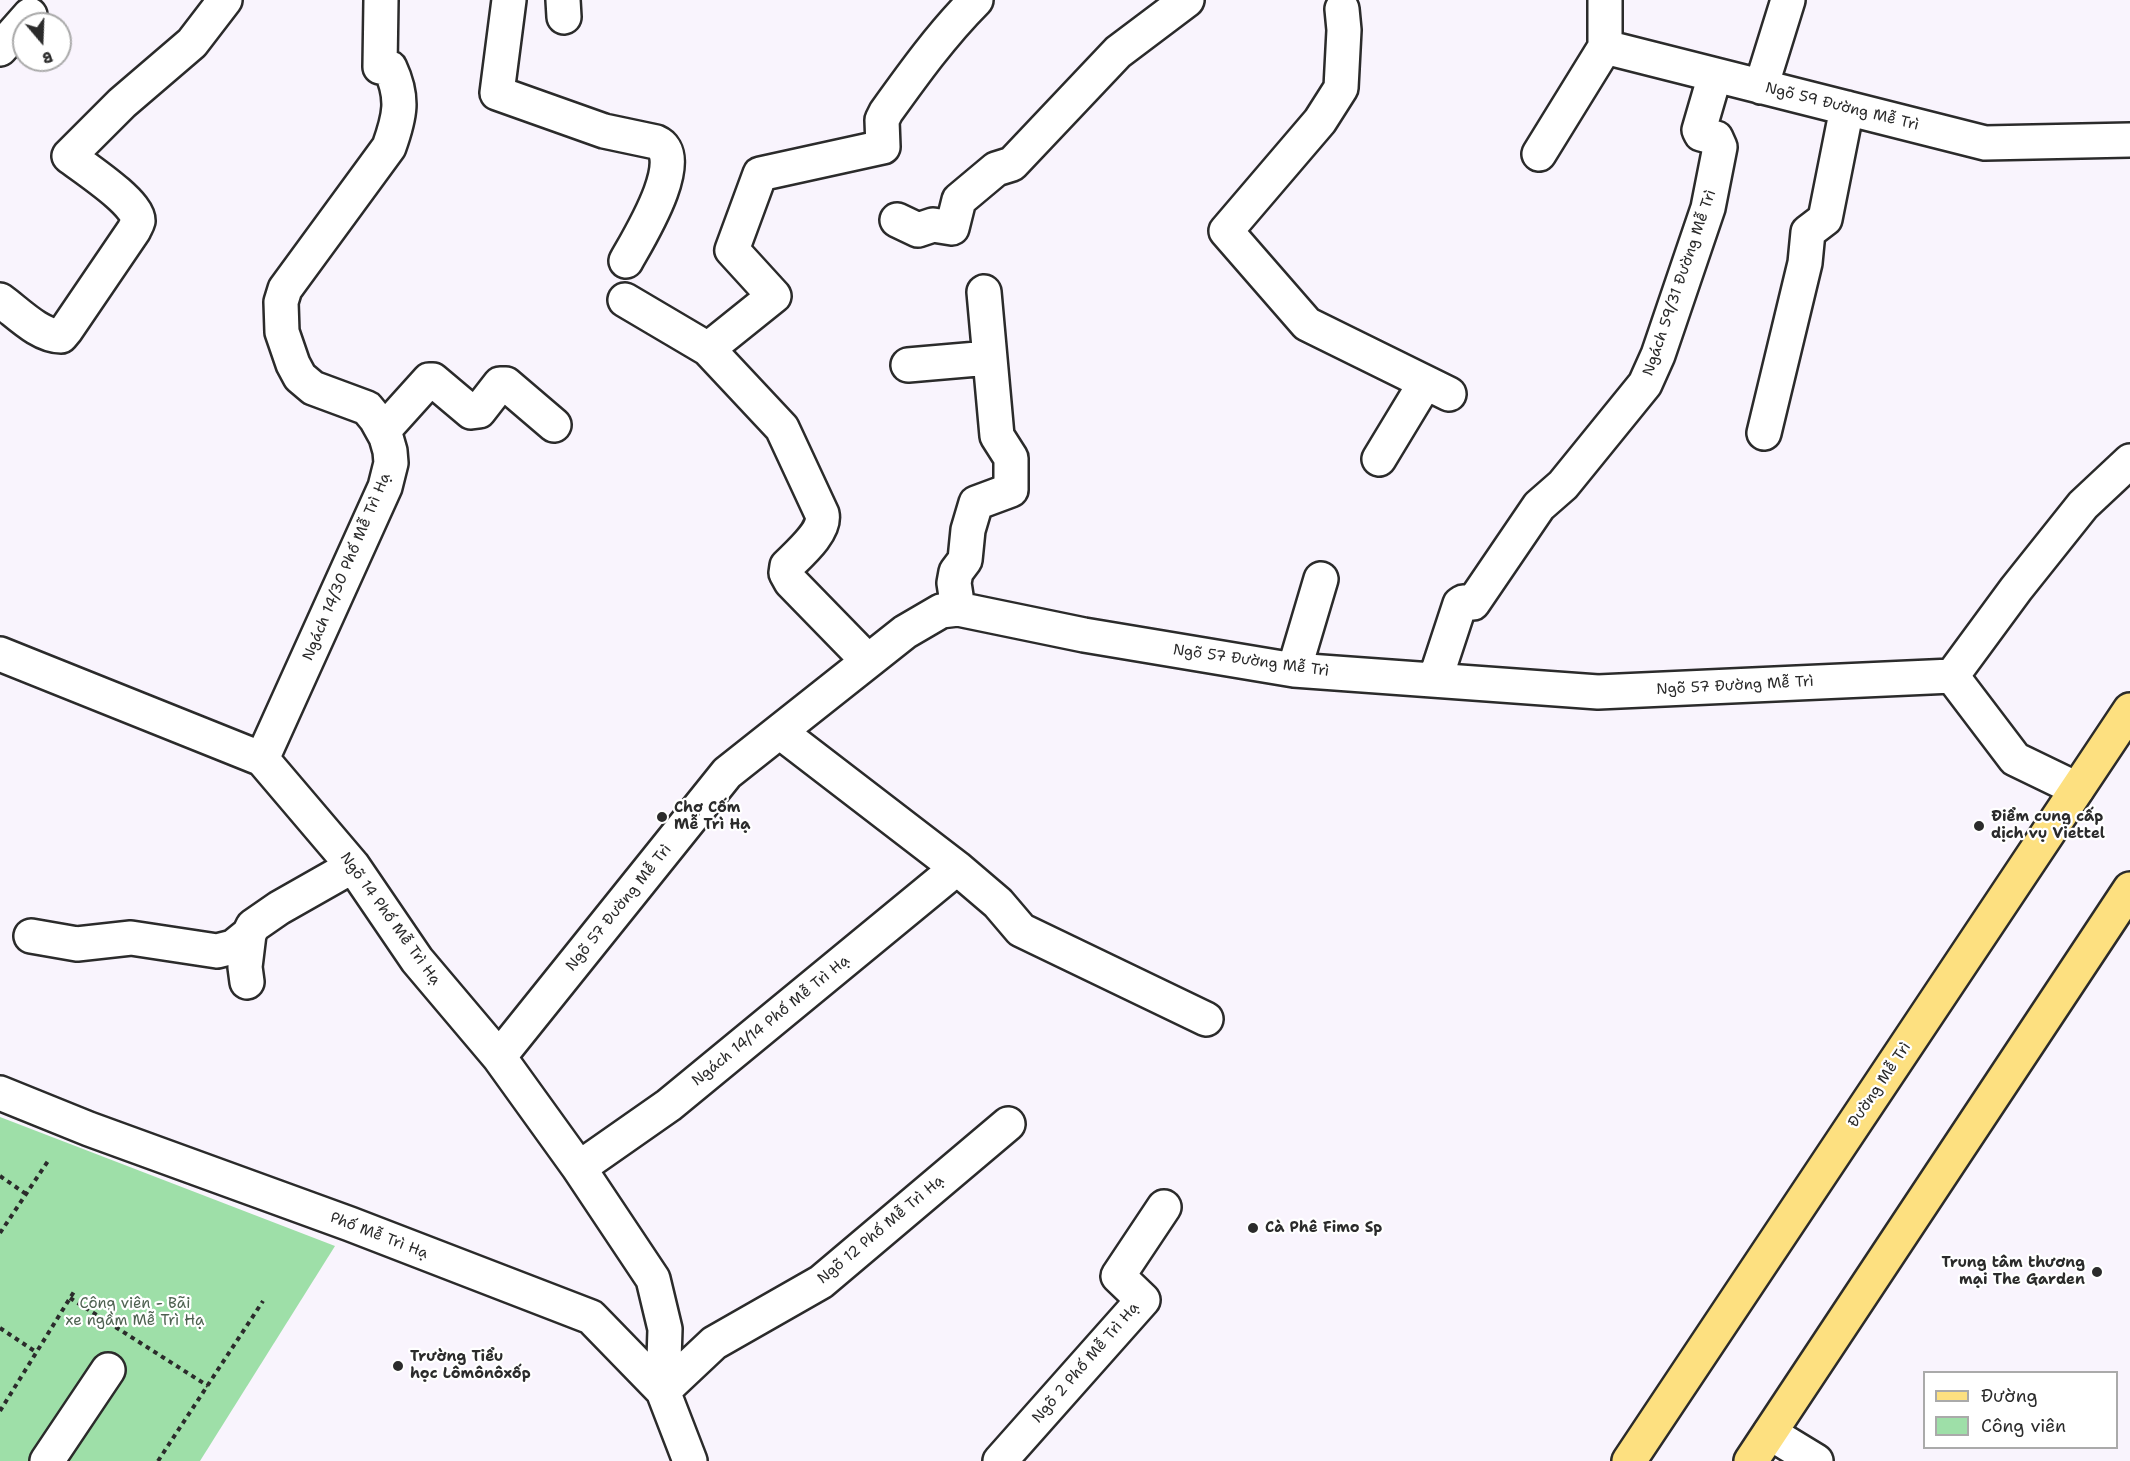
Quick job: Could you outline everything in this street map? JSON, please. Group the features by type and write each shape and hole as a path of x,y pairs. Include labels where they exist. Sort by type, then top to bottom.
{"main road":[{"name":"Đường Mễ Trì","path":"1629,1461 2130,710"},
{"path":"1751,1461 2130,889"}],"street":[{"path":"0,300 34,326 53,336 61,336 66,330 138,221 135,212 126,200 69,156 122,103 192,43 225,0"},
{"name":"Ngách 14/30 Phố Mễ Trì Hạ","path":"262,759 385,487 391,463 390,451 383,431 367,408 313,388 300,377 282,332 281,302 285,289 389,147 397,125 400,105 398,84 390,68 380,67 381,0"},
{"path":"509,0 497,93 604,131 660,143 666,154 666,175 654,211 626,261"},
{"path":"708,349 774,296 732,250 760,174 883,147 882,120 886,112 924,59 976,0"},
{"path":"897,220 918,230 933,225 952,228 959,200 996,169 1012,164 1118,52 1187,0"},
{"path":"1539,154 1605,47 1605,0"},
{"path":"1761,87 1788,0"},
{"path":"1340,3 1344,30 1341,88 1320,121 1226,231 1307,324 1437,389 1380,459"},
{"path":"0,49 12,35"},
{"name":"Ngõ 59 Đường Mễ Trì","path":"1605,47 1985,142 2130,140"},
{"name":"Ngách 59/31 Đường Mễ Trì","path":"1435,680 1460,604 1473,603 1539,506 1563,485 1645,384 1658,355 1713,193 1720,147 1716,138 1701,134 1699,130 1715,75"},
{"path":"1764,433 1805,263 1808,232 1825,219 1847,108"},
{"path":"958,609 954,584 956,572 965,560 968,530 976,504 1011,490 1011,458 997,436 984,292"},
{"path":"625,300 708,349 782,428 836,523 821,529 787,566 786,573 791,582 868,661"},
{"path":"908,365 989,358"},
{"path":"383,431 429,380 433,380 475,413 500,384 506,384 554,425"},
{"path":"2077,789 2015,759 1952,676 2016,589 2083,505 2130,461"},
{"path":"1294,670 1321,579"},
{"name":"Ngõ 57 Đường Mễ Trì","path":"499,1057 727,773 905,632 941,611 958,609 1084,635 1294,670 1598,692 1952,676"},
{"name":"Ngõ 14 Phố Mễ Trì Hạ","path":"0,654 262,759 353,866 417,960 499,1057 579,1168 652,1279 665,1329 663,1391"},
{"path":"780,732 957,868 998,903 1021,930 1206,1019"},
{"path":"247,982 245,967 249,934 253,926 279,908 353,866"},
{"name":"Ngách 14/14 Phố Mễ Trì Hạ","path":"579,1168 669,1105 957,868"},
{"path":"31,936 77,944 131,938 217,951 233,947 249,934"},
{"name":"Phố Mễ Trì Hạ","path":"0,1093 89,1129 360,1228 591,1317 663,1391 690,1461"},
{"name":"Ngõ 12 Phố Mễ Trì Hạ","path":"663,1391 714,1343 821,1282 1008,1124"},
{"name":"Ngõ 2 Phố Mễ Trì Hạ","path":"1000,1461 1143,1300 1118,1276 1164,1207"},
{"path":"47,1461 108,1370"},
{"path":"1770,1433 1815,1461"}],"path":[{"path":"0,1233 48,1161"},
{"path":"0,1176 26,1194"},
{"path":"0,1411 75,1290"},
{"path":"70,1298 208,1386"},
{"path":"158,1461 263,1301"},
{"path":"0,1328 36,1352"}],"green space":[{"name":"Công viên - Bãi xe ngầm Mễ Trì Hạ","path":"0,1117 335,1246 200,1461 0,1461"}],"place":[{"name":"Chợ Cốm Mễ Trì Hạ","path":"662,817"},
{"name":"Điểm cung cấp dịch vụ Viettel","path":"1979,826"},
{"name":"Cà Phê Fimo Sp","path":"1253,1228"},
{"name":"Trung tâm thương mại The Garden","path":"2097,1272"},
{"name":"Trường Tiểu học Lômônôxốp","path":"398,1366"}]}
